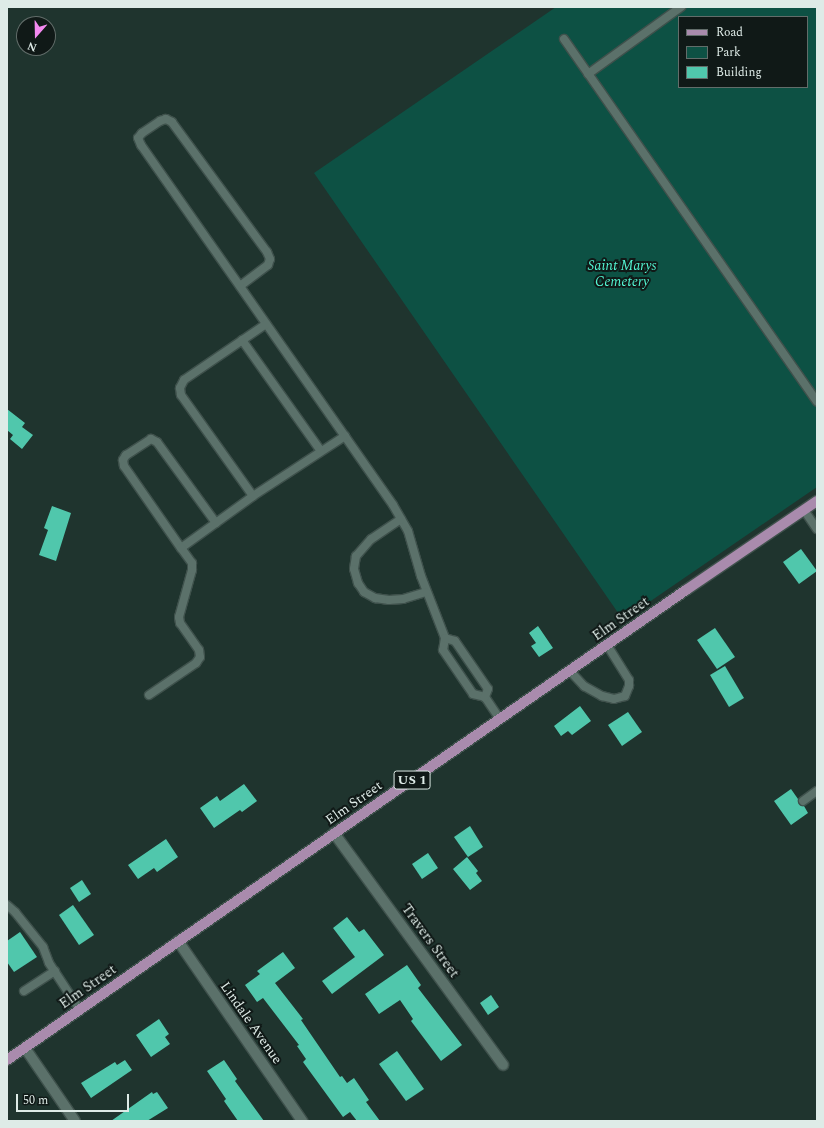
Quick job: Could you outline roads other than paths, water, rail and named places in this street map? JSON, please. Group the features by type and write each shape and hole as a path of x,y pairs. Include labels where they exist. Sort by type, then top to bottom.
{"main road":[{"name":"Elm Street","path":"7,1060 817,501"}],"street":[{"name":"Travers Street","path":"334,833 503,1065"},
{"name":"Lindale Avenue","path":"178,941 302,1121"},
{"path":"26,1048 75,1121"}],"lane":[{"path":"588,74 681,7"},
{"path":"564,40 817,401"},
{"path":"240,286 268,265 270,259 268,252 172,122 166,119 160,121 142,133 138,138 141,145 401,520 408,532 426,592 445,638 443,650 473,694 485,697 500,719"},
{"path":"253,496 181,395 180,388 184,380 266,324"},
{"path":"242,340 321,451"},
{"path":"181,548 253,496 344,436"},
{"path":"149,695 196,663 200,657 199,650 180,623 179,617 192,570 192,563 124,466 123,460 126,455 151,438 157,442 216,523"},
{"path":"804,510 817,529"},
{"path":"401,520 371,539 356,556 354,569 358,583 364,592 375,598 389,600 402,599 426,592"},
{"path":"445,638 455,641 488,689 485,697"},
{"path":"570,671 584,686 602,696 614,699 625,696 629,686 629,680 608,646"},
{"path":"804,801 817,792"},
{"path":"7,905 15,912 43,947 55,971 80,1010"},
{"path":"24,991 55,971"}],"park label":[{"name":"Saint Marys Cemetery","path":"622,274"}]}
